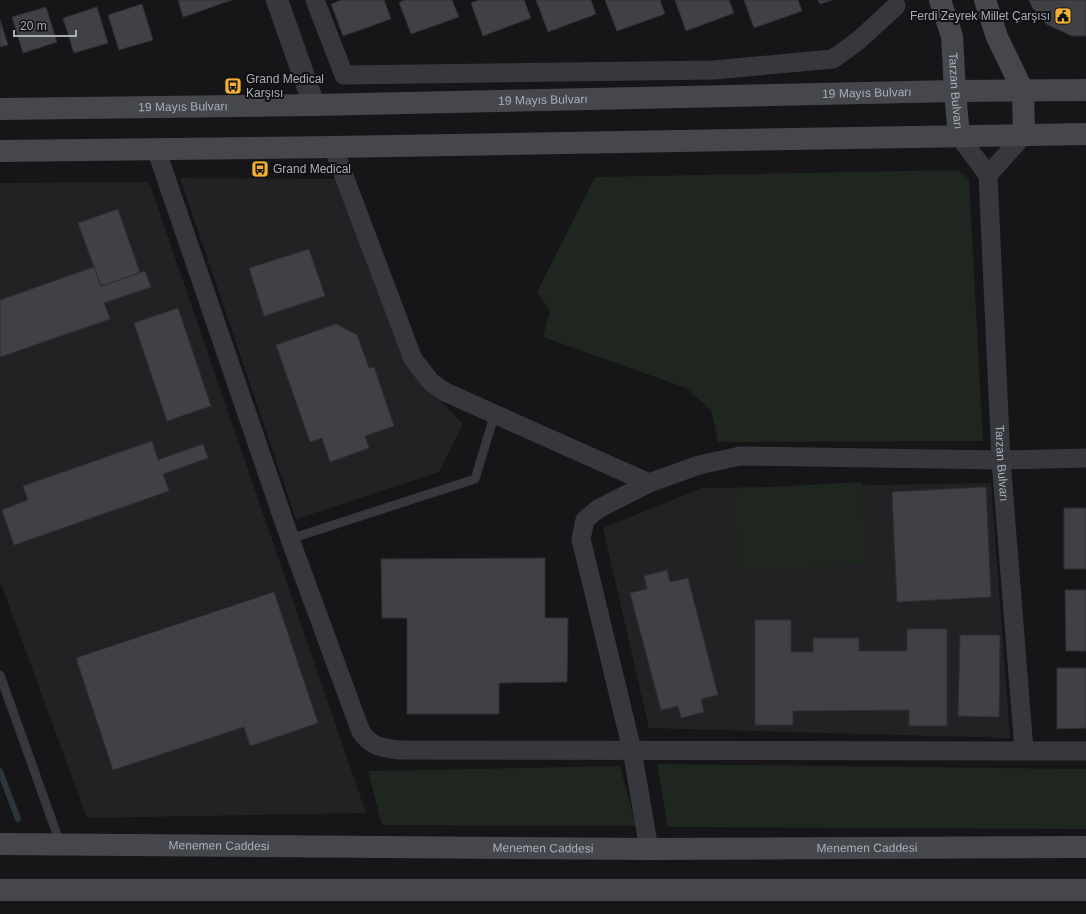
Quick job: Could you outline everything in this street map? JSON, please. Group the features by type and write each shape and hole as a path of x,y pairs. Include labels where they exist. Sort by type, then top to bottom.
{"main road":[{"name":"Tarzan Bulvarı","path":"940,0 952,36 959,136"},
{"path":"985,0 997,37 1022,91 1024,135"},
{"name":"19 Mayıs Bulvarı","path":"0,109 314,105 955,91 1086,90"},
{"path":"0,151 1086,134"},
{"name":"Menemen Caddesi","path":"0,844 649,849 1086,847"},
{"path":"0,890 1086,890"}],"street":[{"path":"277,0 314,105"},
{"path":"315,0 344,75 714,70 832,59 859,40 896,6"},
{"path":"988,175 1024,135"},
{"name":"Tarzan Bulvarı","path":"959,136 988,175 1001,460 1024,750"},
{"path":"332,147 413,359 431,382 445,392 649,483"},
{"path":"156,149 290,539 361,732 368,741 378,747 398,750 1086,751"},
{"path":"649,849 632,750 581,538 585,520 598,509 649,483 699,465 740,456 1001,460 1086,458"}],"lane":[{"path":"290,539 475,480 495,413"},
{"path":"0,675 61,845"}],"shaded area":[{"path":"958,170 969,179 983,441 718,442 711,410 686,388 543,337 550,311 537,292 595,177"},
{"path":"180,178 335,179 410,370 463,424 439,472 296,519"},
{"path":"149,182 366,813 87,818 0,581 0,183"},
{"path":"861,482 866,564 739,571 735,489"},
{"path":"991,483 1010,738 649,728 603,528 702,488"},
{"path":"657,764 1086,769 1086,829 668,827"},
{"path":"620,766 636,826 382,825 368,771"}],"building":[{"path":"178,0 232,0 183,17"},
{"path":"342,0 384,0 391,19 343,36 331,4"},
{"path":"406,0 452,0 459,17 411,34 399,2"},
{"path":"480,0 524,0 531,18 483,36 471,3"},
{"path":"536,0 591,0 596,14 548,32"},
{"path":"605,0 660,0 665,14 617,31"},
{"path":"675,0 729,0 734,13 686,31"},
{"path":"744,0 798,0 802,11 754,28"},
{"path":"818,0 832,0 820,4"},
{"name":"Ferdi Zeyrek Millet Çarşısı","path":"1029,0 1086,0 1086,36 1072,36 1046,24 1032,7"},
{"path":"142,4 153,40 119,50 108,15"},
{"path":"46,7 57,42 23,53 12,17"},
{"path":"97,7 108,43 74,53 63,18"},
{"path":"0,20 8,45 0,47"},
{"path":"118,209 140,273 101,286 78,223"},
{"path":"309,249 325,296 264,316 249,268"},
{"path":"94,267 101,286 145,271 151,287 104,303 110,319 0,357 0,300"},
{"path":"178,308 211,406 167,421 134,323"},
{"path":"336,324 357,335 369,368 374,367 394,426 365,436 369,448 330,462 322,438 310,442 276,345"},
{"path":"152,441 158,460 203,444 208,458 163,474 169,491 14,545 2,510 28,500 23,486"},
{"path":"986,487 991,597 897,602 892,492"},
{"path":"1064,508 1086,508 1086,569 1064,569"},
{"path":"545,558 545,618 568,618 567,682 499,683 499,714 407,714 407,618 382,618 381,559"},
{"path":"667,570 670,582 688,578 718,695 701,699 704,712 681,718 678,706 661,710 630,593 647,589 644,576"},
{"path":"1065,590 1086,590 1086,651 1066,651"},
{"path":"274,592 318,723 250,746 244,727 113,770 76,658"},
{"path":"755,620 791,620 791,652 813,652 813,638 859,638 859,651 907,651 907,629 947,629 947,726 909,726 909,710 793,711 793,725 755,725"},
{"path":"960,635 1000,635 999,717 958,716"},
{"path":"1057,668 1086,668 1086,728 1057,729"}],"waterway":[{"path":"0,771 18,819"}],"place":[{"name":"Ferdi Zeyrek Millet Çarşısı","path":"1063,16"},
{"name":"Grand Medical Karşısı","path":"233,86"},
{"name":"Grand Medical","path":"260,169"}]}
